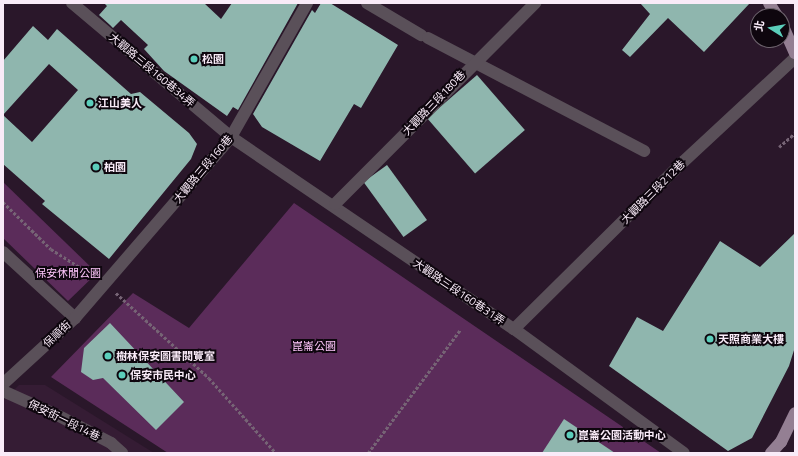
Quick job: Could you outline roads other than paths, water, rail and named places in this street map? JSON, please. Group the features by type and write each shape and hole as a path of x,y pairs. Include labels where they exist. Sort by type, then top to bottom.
{"main road":[{"path":"790,42 795,53"},
{"path":"771,453 781,442 795,413"}],"street":[{"name":"大觀路三段160巷34弄","path":"72,3 232,137"},
{"name":"大觀路三段160巷","path":"75,318 232,137 307,3"},
{"path":"367,3 424,37 644,151"},
{"name":"大觀路三段180巷","path":"335,204 473,63 535,3"},
{"name":"大觀路三段212巷","path":"514,329 683,162 795,58"},
{"name":"大觀路三段160巷31弄","path":"232,137 335,204 514,329 684,453"},
{"name":"保順街","path":"3,252 75,318 3,384"},
{"name":"保安街一段14巷","path":"3,391 59,416 111,443 122,453"},
{"path":"781,442 795,427"}],"place":[{"name":"松園","path":"194,59"},
{"name":"江山美人","path":"90,103"},
{"name":"柏園","path":"96,167"},
{"name":"天照商業大樓","path":"710,339"},
{"name":"樹林保安圖書閱覽室","path":"108,356"},
{"name":"保安市民中心","path":"122,375"},
{"name":"崑崙公園活動中心","path":"570,435"}],"park label":[{"name":"保安休閒公園","path":"68,273"},
{"name":"崑崙公園","path":"314,346"}]}
